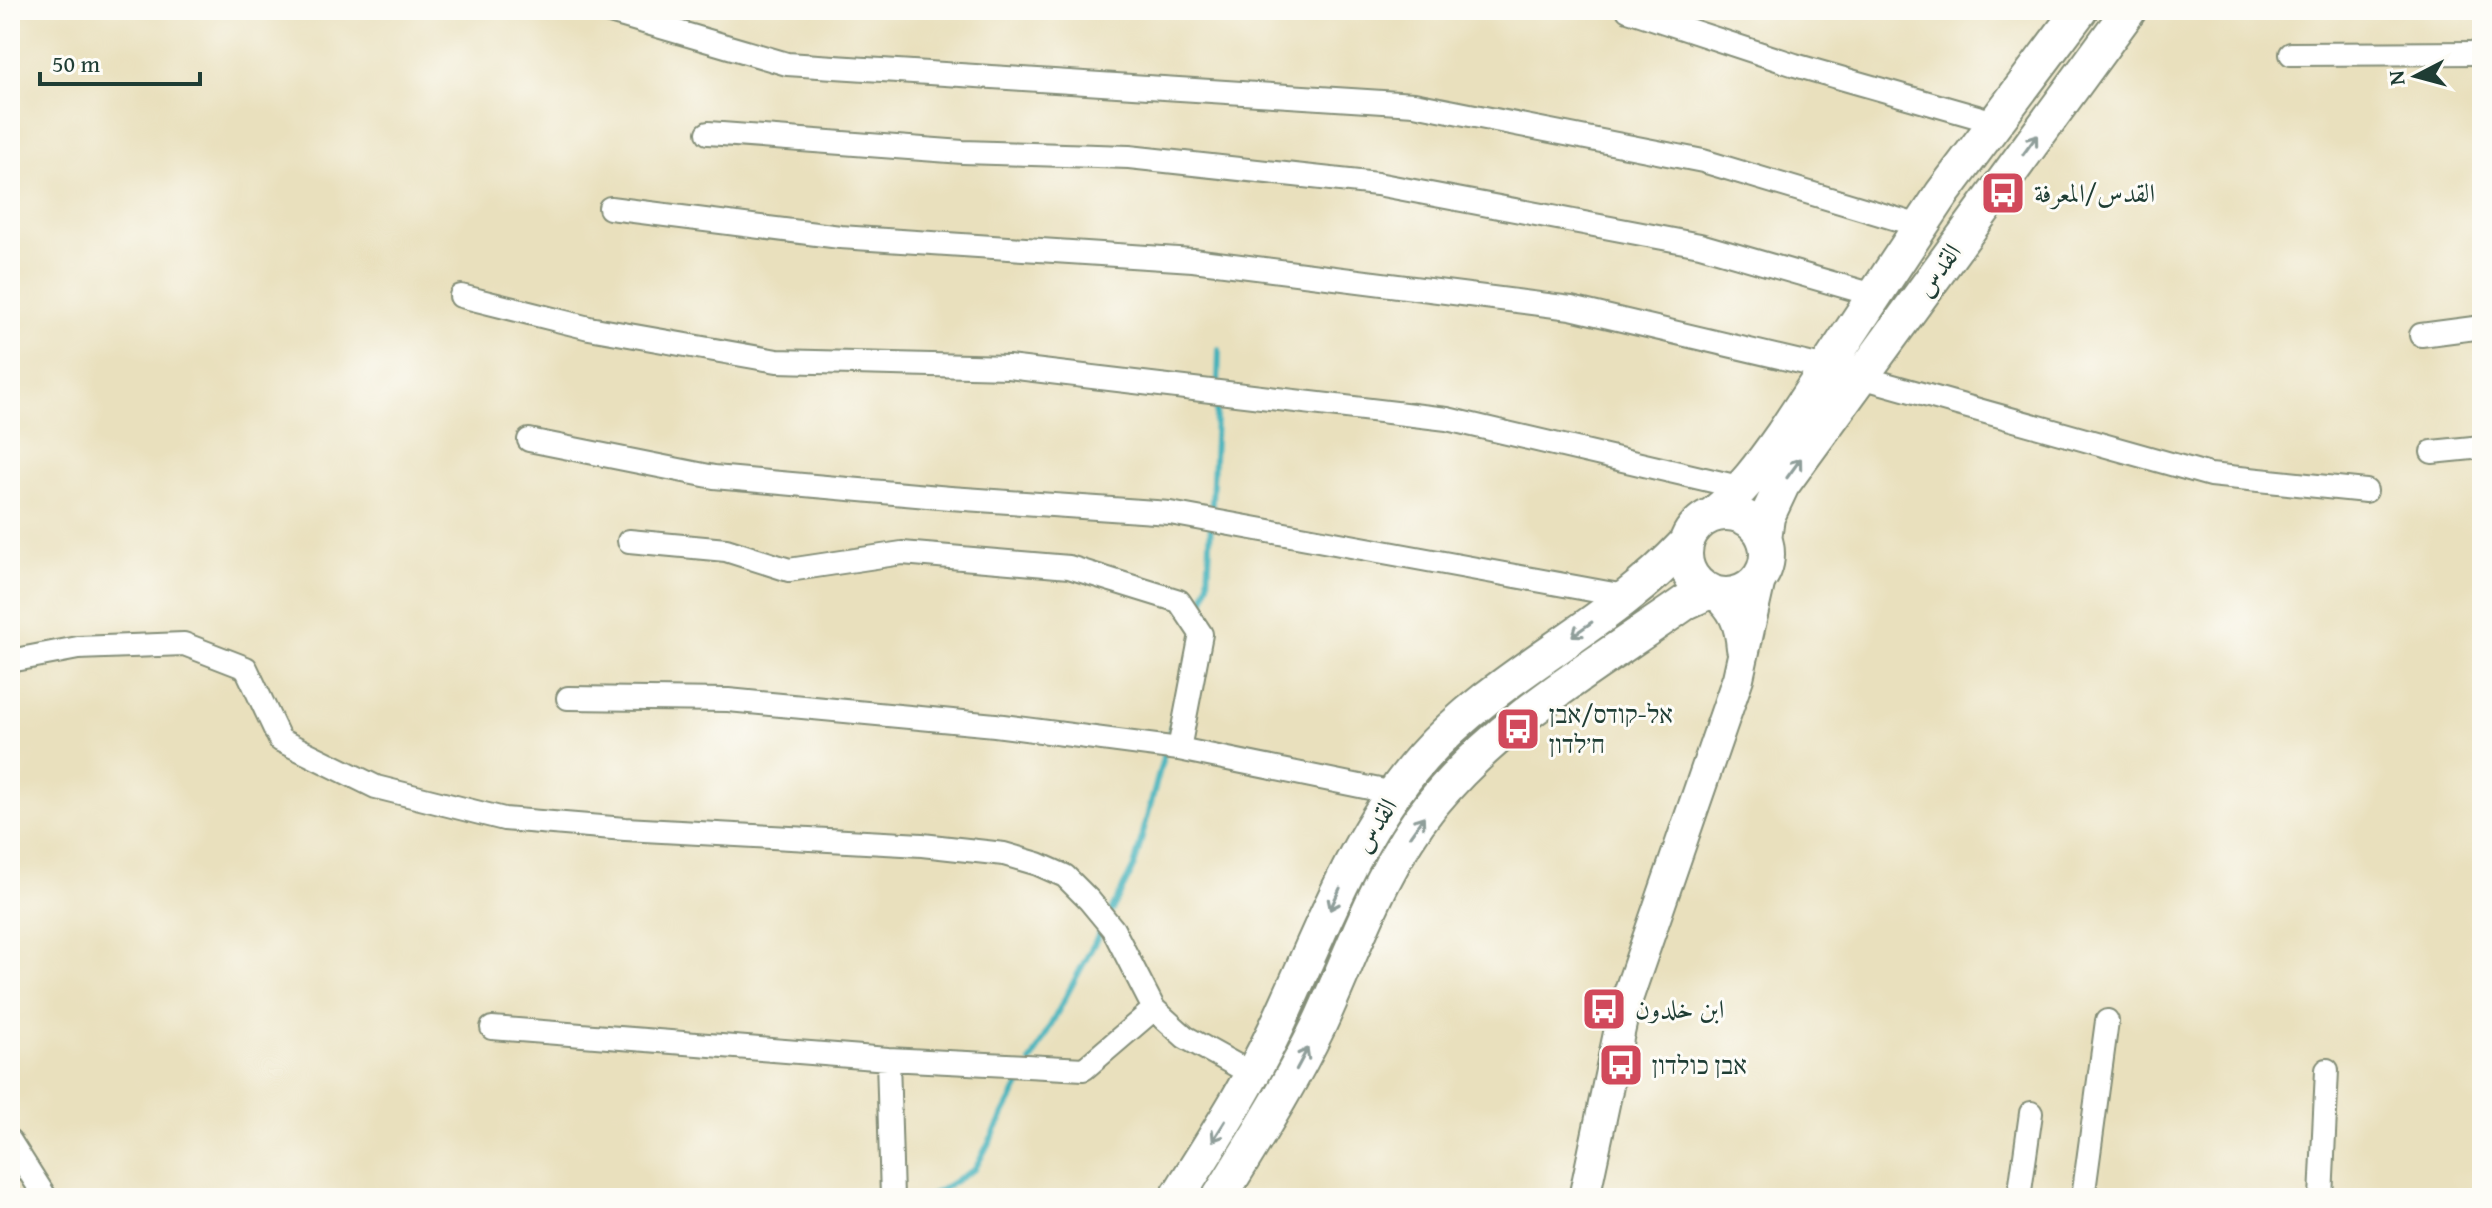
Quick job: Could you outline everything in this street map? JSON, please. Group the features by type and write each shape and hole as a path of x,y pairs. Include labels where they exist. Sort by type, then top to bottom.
{"main road":[{"name":"القدس","path":"1714,514 1743,488 1783,434 1920,226 2080,10"},
{"name":"القدس","path":"1764,539 1772,502 1782,485 2129,10"},
{"path":"1734,513 1747,518 1757,526 1764,539 1766,564 1753,585 1742,592 1729,595 1713,593 1693,580 1687,568 1685,544 1697,524 1714,514 1734,513"},
{"name":"القدس","path":"1177,1198 1252,1074 1358,849 1394,793 1421,760 1475,707 1630,597 1685,544"},
{"name":"القدس","path":"1219,1198 1309,1045 1380,885 1431,806 1487,746 1546,697 1686,602 1713,593"}],"street":[{"path":"603,10 787,64 1414,104 1703,161 1920,226"},
{"path":"1628,10 1795,65 1995,122"},
{"path":"2291,54 2482,53"},
{"path":"708,133 963,152 1129,157 1377,184 1700,245 1874,295"},
{"path":"610,208 840,237 1193,260 1571,308 1826,368"},
{"path":"461,296 589,328 777,361 1008,367 1447,419 1743,488"},
{"path":"2421,335 2482,327"},
{"path":"1861,377 2210,475 2366,491"},
{"path":"529,440 714,477 1170,513 1630,597"},
{"path":"2432,452 2482,447"},
{"path":"629,541 726,550 789,570 902,553 1069,567 1179,601 1201,634 1179,749"},
{"path":"1584,1198 1625,1005 1738,678 1761,575"},
{"path":"1713,593 1730,606 1736,617 1741,630 1743,658"},
{"path":"10,661 78,648 184,644 246,668 280,740 376,787 504,819 625,829 922,845 1004,854 1038,864 1065,876 1113,929 1154,1009 1185,1037 1252,1074"},
{"path":"568,698 728,700 995,725 1179,749 1394,793"},
{"path":"492,1028 888,1059 1084,1069 1154,1009"},
{"path":"2083,1198 2107,1021"},
{"path":"888,1059 892,1198"},
{"path":"2321,1198 2327,1070"},
{"path":"2019,1198 2031,1113"},
{"path":"10,1141 46,1198"}],"waterway":[{"path":"1218,385 1219,349"},
{"path":"1199,620 1208,584 1217,397"},
{"path":"1108,917 1134,867 1178,701"},
{"path":"1031,1062 1103,927"},
{"path":"927,1198 975,1169 1026,1072"}],"place":[{"name":"القدس/المعرفة","path":"2003,193"},
{"name":"אל-קודס/אבן ח׳לדון","path":"1518,729"},
{"name":"ابن خلدون","path":"1604,1009"},
{"name":"אבן כולדון","path":"1621,1065"}]}
